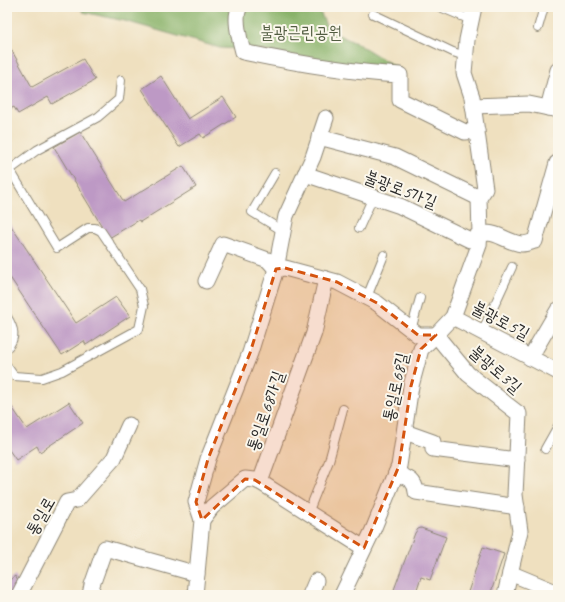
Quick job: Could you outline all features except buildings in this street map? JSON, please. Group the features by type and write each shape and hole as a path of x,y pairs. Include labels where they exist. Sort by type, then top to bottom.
{"street":[{"path":"240,7 237,12 238,34 242,52 366,73 400,75 400,100 465,132 477,131"},
{"path":"436,335 453,317 479,246 479,198 485,189 472,97 464,73 467,40 473,14"},
{"path":"473,106 529,104 553,109 557,75"},
{"name":"통일로68가길","path":"195,595 202,520 196,502 208,459 250,353 276,269 286,216 313,157 326,118"},
{"name":"불광로5가길","path":"319,137 395,157 479,198"},
{"name":"불광로5가길","path":"305,174 400,206 470,240 480,234 489,232 523,244 535,241 554,190 557,164"},
{"path":"206,281 222,244 268,260 276,269 284,268 337,282 366,297"},
{"name":"통일로68가길","path":"260,482 314,333 326,279"},
{"name":"통일로68길","path":"366,297 376,302 418,335 436,335"},
{"name":"불광로5길","path":"530,358 558,310"},
{"name":"불광로5길","path":"453,317 558,372"},
{"name":"통일로68길","path":"342,595 399,466 411,386 421,349 436,335"},
{"name":"불광로3길","path":"436,335 468,374 519,414 515,495 520,531 504,595"},
{"name":"통일로","path":"20,595 67,502 77,500 114,458 129,425"},
{"path":"405,432 433,442 433,449 517,460"},
{"path":"396,473 410,480 415,485 416,492 517,507"},
{"path":"202,520 212,507 245,479 255,480 364,548"},
{"path":"90,595 92,584 105,548 197,574"},
{"path":"510,573 558,593"},
{"path":"310,595 316,581"}],"lane":[{"path":"440,7 473,14"},
{"path":"538,28 544,7"},
{"path":"373,14 453,52 466,56"},
{"path":"7,366 14,376 42,378 62,371 139,329 144,306 140,289 101,231 95,228 88,228 57,248 8,171 37,150 98,117 119,99 121,80"},
{"path":"275,174 252,212 283,231"},
{"path":"359,228 373,197"},
{"path":"366,297 384,256"},
{"path":"482,332 512,267"},
{"path":"411,330 420,298"},
{"path":"7,318 12,325 14,334 12,343 7,348"},
{"path":"308,512 329,461 343,409"},
{"path":"545,449 558,426"}],"highlighted area":[{"path":"285,268 337,282 377,303 418,335 436,335 421,349 411,386 399,466 364,548 255,480 245,479 202,520 196,502 208,459 250,353 276,269"}],"green space":[{"name":"불광근린공원","path":"79,7 318,7 328,30 358,44 401,70 337,64 260,50 220,48 125,21 83,12"}]}
